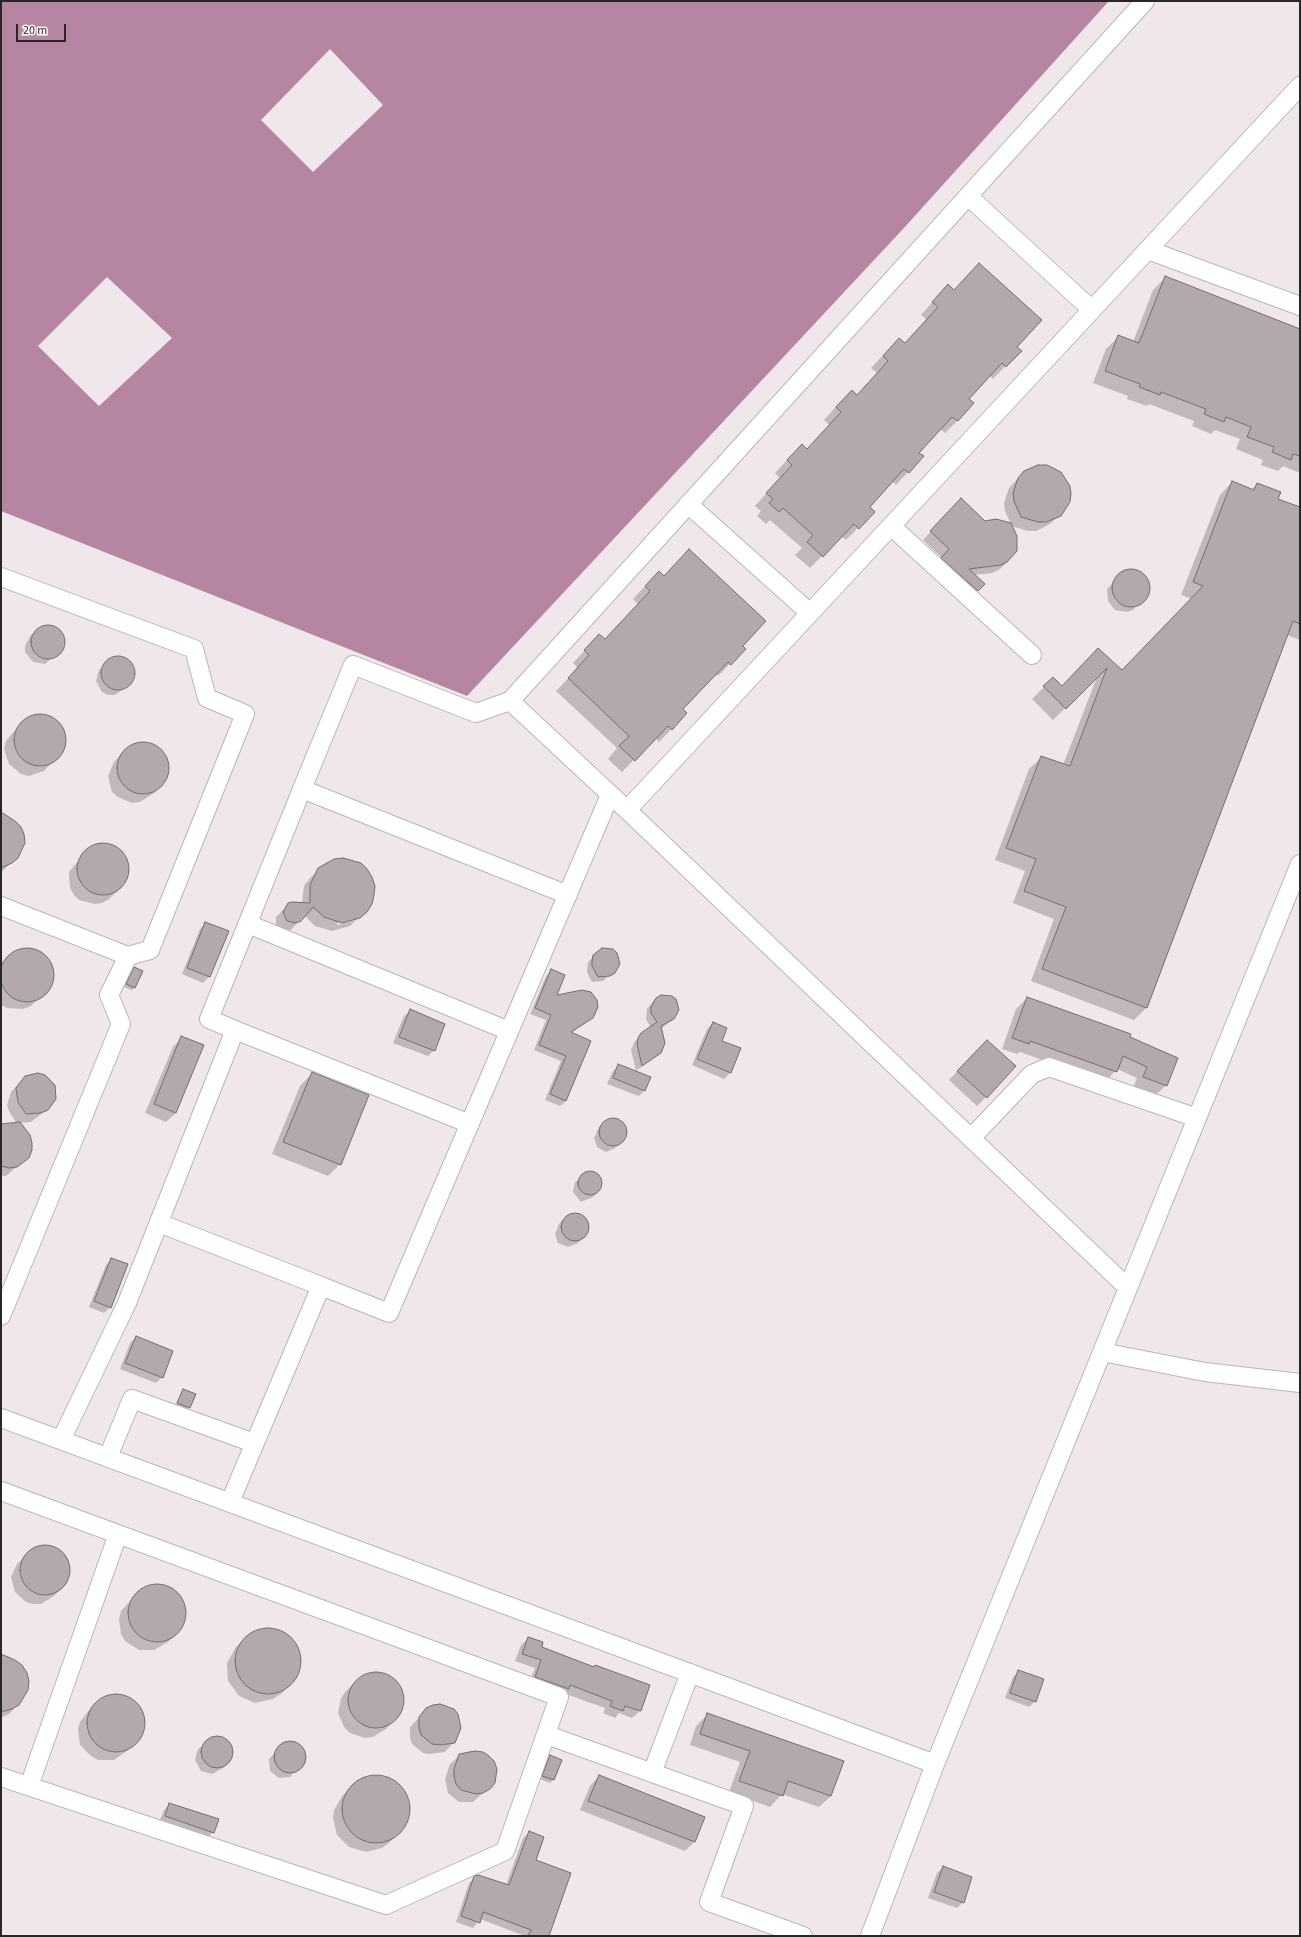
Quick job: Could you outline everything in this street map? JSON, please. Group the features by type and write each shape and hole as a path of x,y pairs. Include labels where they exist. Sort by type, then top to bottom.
{"street":[{"path":"470,1124 209,1019 353,665 476,713 510,701 1145,1"},
{"path":"627,810 1300,86"},
{"path":"968,196 1092,310"},
{"path":"1148,250 1300,306"},
{"path":"688,504 810,613"},
{"path":"891,526 1032,655"},
{"path":"1,906 128,956 150,950 244,714 207,698 194,649 3,582"},
{"path":"510,701 627,810 1128,1288"},
{"path":"302,789 568,895"},
{"path":"159,1223 389,1313 610,795"},
{"path":"870,1936 935,1764 1300,864"},
{"path":"248,924 509,1031"},
{"path":"1,1316 122,1024 109,995 128,956"},
{"path":"61,1440 127,1303 235,1030"},
{"path":"971,1138 1032,1074 1049,1067 1196,1118"},
{"path":"230,1502 321,1286"},
{"path":"1102,1352 1205,1372 1300,1383"},
{"path":"108,1457 132,1399 254,1444"},
{"path":"1,1418 935,1764"},
{"path":"1,1490 560,1697 505,1851 386,1905 1,1777"},
{"path":"30,1786 118,1534"},
{"path":"652,1773 690,1673"},
{"path":"547,1735 744,1806 709,1902 803,1936"}],"shaded area":[{"path":"1,1 1109,1 903,229 467,696 1,511","holes":["330,49 383,105 313,172 261,120","107,277 172,338 99,406 38,346"]}],"building":[{"path":"979,263 1042,320 1017,347 1022,351 1006,367 1002,363 969,399 974,403 958,421 952,417 919,453 924,456 909,473 904,469 870,507 875,512 859,529 854,524 823,557 807,542 813,535 783,508 779,512 769,503 773,499 766,493 792,465 787,460 802,444 807,449 841,412 836,407 852,390 857,395 888,361 883,356 899,338 905,343 938,307 932,302 948,284 954,290"},
{"path":"1165,276 1300,329 1300,456 1293,454 1291,460 1272,452 1274,447 1247,437 1251,427 1226,417 1224,422 1204,414 1206,409 1161,392 1160,395 1139,387 1140,384 1105,371 1118,335 1139,343"},
{"path":"1038,465 1047,465 1061,472 1070,486 1070,502 1061,516 1046,522 1038,522 1021,517 1014,501 1013,493 1018,478 1024,471"},
{"path":"1232,481 1254,490 1257,483 1281,492 1278,499 1300,507 1300,624 1293,621 1147,1008 1042,969 1066,907 1024,891 1036,859 1006,848 1041,756 1070,766 1107,668 1066,709 1043,686 1053,677 1062,686 1098,648 1122,670 1203,586 1193,582"},
{"path":"961,498 985,521 996,519 1011,523 1017,536 1017,551 1007,562 1001,565 969,569 985,584 978,591 941,558 949,549 930,531"},
{"path":"689,549 766,621 743,646 746,649 731,665 728,662 683,709 687,713 672,730 668,726 635,761 619,746 629,736 568,678 589,655 584,650 599,634 605,639 650,591 645,586 659,571 664,576"},
{"path":"1131,569 1144,575 1150,588 1144,601 1131,607 1118,601 1112,588 1118,575"},
{"path":"51,625 60,630 64,635 64,649 60,654 55,658 45,659 41,658 32,649 31,639 32,635 41,626"},
{"path":"118,656 130,661 135,673 130,685 118,690 106,685 101,673 106,661"},
{"path":"35,714 45,714 59,721 66,735 66,745 59,759 45,766 35,766 25,762 18,755 14,745 14,735 18,725 25,718"},
{"path":"138,742 148,742 162,749 169,763 169,773 162,787 148,794 138,794 128,790 121,783 117,773 117,763 121,753 128,746"},
{"path":"1,812 21,827 24,834 25,843 18,858 12,863 1,868"},
{"path":"98,843 108,843 122,850 129,864 129,874 122,888 108,895 98,895 88,891 81,884 77,874 77,864 81,854 88,847"},
{"path":"343,858 361,863 372,877 375,886 374,895 372,904 367,912 360,918 342,923 324,917 313,907 301,921 296,923 287,921 283,912 288,903 310,903 310,885 318,868 334,859"},
{"path":"205,922 229,931 210,977 187,968"},
{"path":"27,948 37,950 46,956 52,965 54,975 52,985 46,994 37,1000 27,1002 17,1000 8,994 2,985 0,975 2,965 8,956 17,950"},
{"path":"602,948 613,949 617,953 620,964 615,973 610,976 598,977 592,966 592,961 593,955"},
{"path":"134,967 143,971 135,988 126,984"},
{"path":"551,969 565,975 557,995 582,990 591,992 597,1000 598,1007 593,1018 571,1032 591,1041 566,1101 550,1094 566,1056 539,1045 551,1015 535,1008"},
{"path":"661,995 672,996 676,999 679,1010 674,1019 661,1026 665,1043 661,1053 642,1066 637,1044 638,1038 641,1033 657,1022 651,1013 651,1007 656,998"},
{"path":"1027,997 1131,1034 1130,1037 1178,1058 1167,1086 1143,1077 1147,1067 1123,1056 1117,1072 1030,1041 1029,1044 1012,1038"},
{"path":"410,1009 445,1024 435,1051 399,1037"},
{"path":"713,1022 727,1028 722,1041 741,1048 731,1073 697,1059"},
{"path":"181,1036 204,1045 176,1113 154,1104"},
{"path":"987,1040 1016,1066 987,1098 957,1071"},
{"path":"618,1064 651,1077 645,1091 613,1078"},
{"path":"312,1072 369,1095 341,1165 283,1142"},
{"path":"38,1073 45,1075 55,1085 56,1099 48,1110 41,1113 26,1114 18,1102 16,1088 25,1076"},
{"path":"613,1118 623,1122 627,1132 623,1142 613,1146 603,1142 599,1132 603,1122"},
{"path":"20,1122 30,1135 32,1143 32,1150 29,1158 17,1167 9,1168 1,1166 1,1124"},
{"path":"590,1171 599,1174 602,1183 599,1192 590,1195 581,1192 578,1183 581,1174"},
{"path":"575,1213 585,1217 589,1227 585,1237 575,1241 565,1237 561,1227 565,1217"},
{"path":"111,1258 128,1264 111,1308 94,1301"},
{"path":"136,1336 173,1351 163,1378 125,1363"},
{"path":"183,1389 196,1394 190,1408 177,1403"},
{"path":"40,1545 50,1545 63,1552 70,1565 70,1575 63,1588 50,1595 40,1595 31,1591 24,1584 20,1575 20,1565 24,1556 31,1549"},
{"path":"157,1584 168,1586 181,1597 184,1602 186,1613 184,1624 173,1637 168,1640 157,1642 146,1640 133,1629 130,1624 128,1613 130,1602 141,1589 146,1586"},
{"path":"268,1628 281,1631 291,1638 298,1648 301,1661 298,1674 291,1684 281,1691 268,1694 255,1691 245,1684 238,1674 235,1661 238,1648 245,1638 255,1631"},
{"path":"528,1637 543,1642 542,1647 594,1667 595,1665 650,1685 641,1711 625,1706 623,1711 610,1706 612,1701 570,1685 569,1689 535,1677 541,1660 522,1654"},
{"path":"1,1654 22,1665 27,1673 29,1681 28,1690 19,1705 1,1712"},
{"path":"1018,1670 1044,1679 1036,1702 1010,1693"},
{"path":"370,1672 382,1672 392,1676 400,1684 404,1694 404,1706 400,1716 392,1724 382,1728 370,1728 360,1724 352,1716 348,1706 348,1694 352,1684 360,1676"},
{"path":"116,1694 127,1696 140,1707 143,1712 145,1723 143,1734 132,1747 127,1750 116,1752 105,1750 92,1739 89,1734 87,1723 89,1712 100,1699 105,1696"},
{"path":"440,1704 454,1709 458,1714 461,1728 455,1743 440,1745 432,1744 421,1735 419,1728 419,1717 426,1708"},
{"path":"707,1713 844,1761 831,1796 788,1781 783,1796 739,1781 750,1751 700,1734"},
{"path":"214,1736 220,1736 230,1743 233,1752 232,1758 226,1765 220,1768 214,1768 204,1761 201,1755 201,1749 208,1739"},
{"path":"290,1741 299,1744 303,1748 306,1757 303,1766 299,1770 290,1773 281,1770 277,1766 274,1757 277,1748 281,1744"},
{"path":"475,1751 483,1752 489,1756 494,1761 497,1769 495,1783 490,1789 483,1793 476,1794 461,1790 456,1784 454,1776 454,1769 459,1754"},
{"path":"550,1755 562,1760 554,1780 542,1776"},
{"path":"376,1775 389,1778 400,1785 407,1796 410,1809 407,1822 400,1833 389,1840 376,1843 363,1840 352,1833 345,1822 342,1809 345,1796 352,1785 363,1778"},
{"path":"599,1775 705,1817 695,1842 588,1801"},
{"path":"169,1803 219,1819 214,1833 165,1816"},
{"path":"529,1831 544,1837 536,1860 571,1873 549,1936 528,1936 531,1930 483,1912 480,1923 461,1916 474,1876 478,1875 509,1885"},
{"path":"943,1866 972,1877 964,1903 934,1892"}]}
